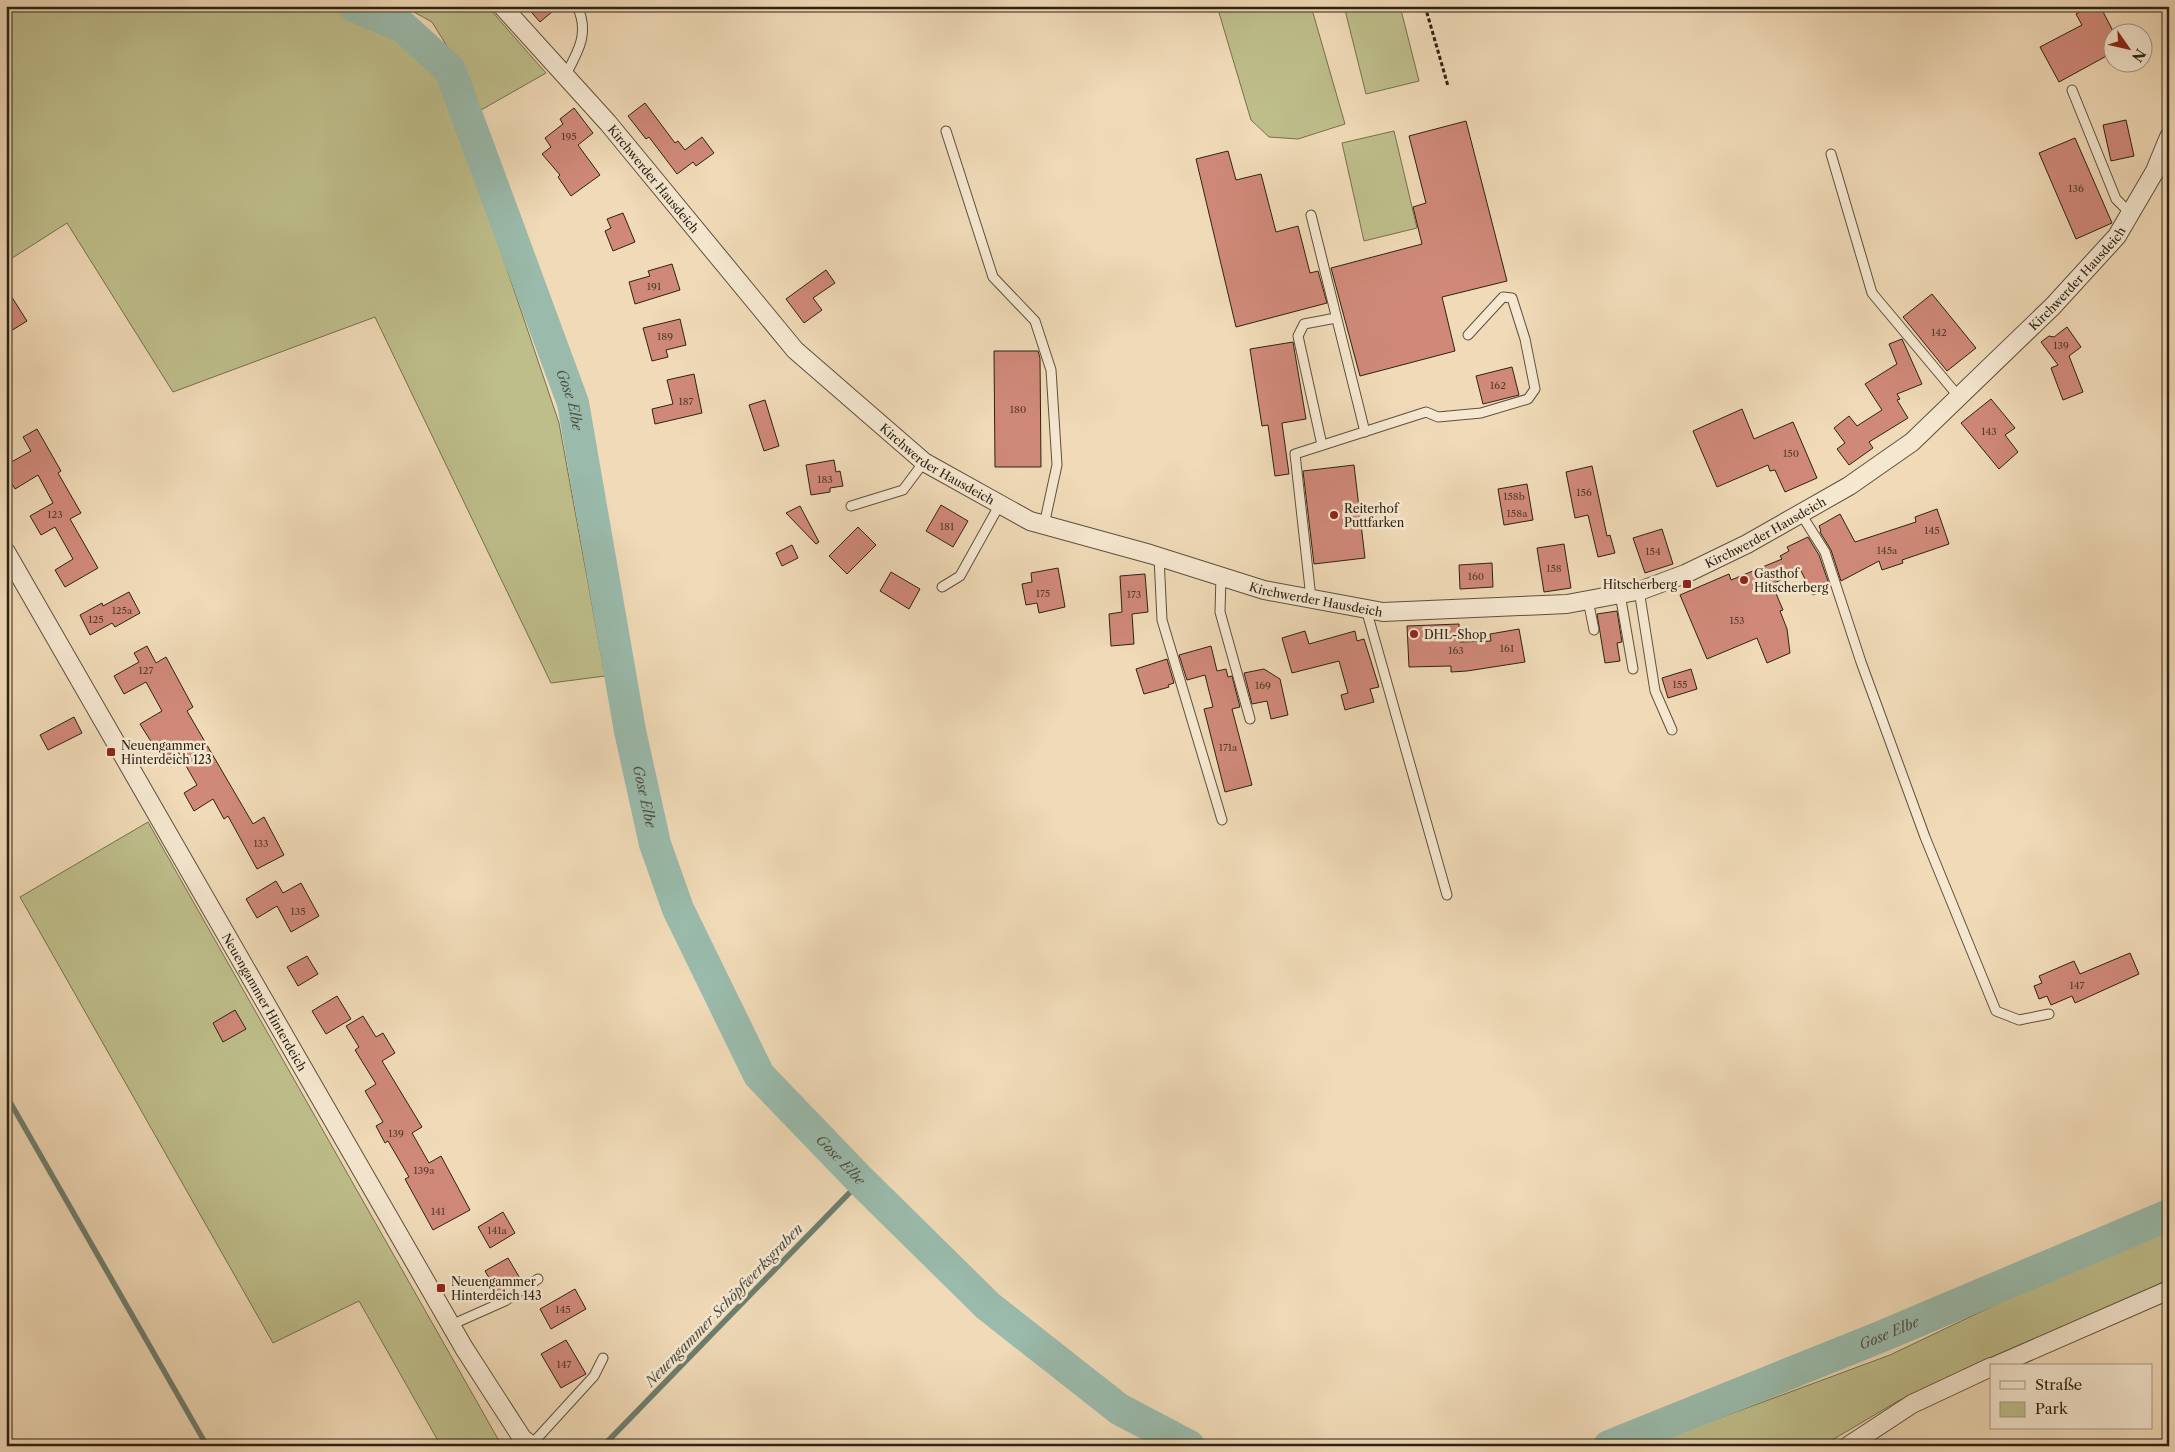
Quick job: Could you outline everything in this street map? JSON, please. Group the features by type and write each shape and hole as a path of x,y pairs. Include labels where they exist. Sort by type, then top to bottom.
{"street":[{"name":"Kirchwerder Hausdeich","path":"502,6 608,123 795,350 924,462 1030,521 1160,556 1264,590 1383,612 1567,604 1639,590 1702,566 1747,544 1849,486 1912,442 2053,306 2117,236 2155,171 2169,137"},
{"name":"Neuengammer Hinterdeich","path":"6,552 451,1325 522,1438 532,1446"},
{"path":"2000,1364 2169,1290"},
{"path":"1848,1446 1912,1404 1990,1368"}],"lane":[{"path":"565,76 583,37 584,24 577,6"},
{"path":"2072,90 2116,199 2130,213"},
{"path":"946,131 993,277 1035,321 1051,370 1058,465 1044,525"},
{"path":"1831,154 1872,293 1959,397"},
{"path":"1311,215 1364,432"},
{"path":"1312,598 1296,454 1426,412 1438,417 1481,413 1528,400 1535,389 1525,339 1512,298 1503,297 1468,335"},
{"path":"1322,445 1298,336 1304,324 1336,318"},
{"path":"851,506 903,490 924,462"},
{"path":"942,587 960,576 1000,504"},
{"path":"1801,514 1825,552 1861,662 1925,837 1996,1011 2019,1020 2049,1014"},
{"path":"1160,556 1162,620 1222,820"},
{"path":"1221,576 1220,612 1250,719"},
{"path":"1639,590 1655,691 1672,730"},
{"path":"1620,594 1633,669"},
{"path":"1588,600 1594,630"},
{"path":"1366,608 1447,895"},
{"path":"451,1325 505,1301 538,1279"},
{"path":"532,1446 594,1376 603,1358"}],"path":[{"path":"1424,6 1448,86"}],"green space":[{"path":"6,6 331,6 347,17 397,38 441,74 559,423 605,676 551,683 375,317 173,392 67,223 6,262"},
{"path":"403,6 487,6 546,73 474,114 455,59 432,22"},
{"path":"1217,6 1311,6 1345,124 1298,139 1269,137 1251,120"},
{"path":"1344,6 1400,6 1419,81 1366,94"},
{"path":"1394,131 1417,228 1364,241 1342,143"},
{"path":"148,822 502,1446 441,1446 359,1301 273,1343 20,897"},
{"path":"2169,1222 2169,1280 1898,1401 1822,1446 1644,1446 1890,1355"}],"building":[{"path":"526,6 559,6 540,22"},
{"path":"2091,6 2100,6 2108,22 2102,22 2102,58 2059,82 2040,47 2082,25 2076,14"},
{"path":"645,103 675,143 678,141 685,150 702,137 714,153 696,166 693,162 677,174 649,137 646,139 628,116"},
{"path":"574,108 593,133 578,145 600,175 571,196 558,177 560,175 542,154 551,147 545,138 563,124 560,119"},
{"path":"2126,120 2134,156 2111,161 2103,125"},
{"path":"1466,121 1507,281 1442,297 1455,351 1360,376 1331,268 1422,244 1413,207 1426,203 1409,136"},
{"path":"2075,138 2112,223 2076,239 2039,153"},
{"path":"1228,151 1236,180 1261,174 1276,232 1298,226 1310,273 1318,271 1327,303 1236,327 1196,159"},
{"path":"623,213 635,242 613,251 605,231 611,228 607,219"},
{"path":"672,264 680,290 635,304 629,282 650,276 648,271"},
{"path":"826,270 835,283 813,298 822,310 804,323 786,299"},
{"path":"6,288 27,321 6,334"},
{"path":"1932,294 1976,348 1947,371 1903,317"},
{"path":"680,319 686,345 666,350 668,357 652,361 643,328"},
{"path":"2067,327 2081,347 2069,356 2083,392 2063,400 2051,368 2058,365 2041,342 2049,336 2054,337"},
{"path":"1902,339 1922,384 1897,394 1900,399 1897,400 1908,418 1869,442 1873,448 1849,465 1837,449 1845,443 1834,428 1849,416 1857,426 1882,410 1865,384 1897,364 1889,344"},
{"path":"1293,342 1306,419 1282,423 1289,474 1275,476 1268,425 1262,426 1250,349"},
{"path":"994,351 1038,351 1040,358 1041,467 995,467"},
{"path":"1512,367 1519,395 1483,404 1476,376"},
{"path":"694,374 702,413 655,424 652,409 673,404 667,380"},
{"path":"1991,399 2015,428 2005,435 2018,452 1999,469 1961,423"},
{"path":"765,400 779,446 764,451 749,405"},
{"path":"1742,409 1754,439 1793,422 1817,478 1785,492 1775,470 1770,471 1768,465 1717,487 1693,431"},
{"path":"37,429 61,471 58,473 81,513 70,519 98,568 65,587 55,570 73,559 55,527 41,535 30,516 53,503 38,475 15,489 6,473 6,465 31,451 23,437"},
{"path":"834,460 836,472 840,471 843,486 830,488 830,492 811,495 806,465"},
{"name":"Reiterhof Puttfarken","path":"1354,465 1365,558 1314,564 1303,471"},
{"path":"1592,466 1607,536 1610,535 1615,553 1598,557 1588,515 1575,518 1566,472"},
{"path":"1527,484 1533,520 1504,525 1498,489"},
{"path":"941,505 968,521 953,547 926,531"},
{"path":"800,506 819,542 816,544 786,513"},
{"path":"1937,509 1949,544 1902,560 1903,563 1882,570 1879,561 1841,581 1831,550 1820,532 1819,526 1840,514 1855,542 1916,522 1915,517"},
{"path":"858,527 876,545 847,574 829,556"},
{"path":"1662,529 1673,564 1645,573 1633,538"},
{"path":"1808,537 1819,555 1830,587 1813,595 1801,571 1772,584 1783,610 1780,611 1787,629 1790,653 1767,663 1757,638 1707,659 1680,595 1729,574 1731,580 1782,559 1780,556 1789,551 1787,547"},
{"path":"1564,544 1571,588 1544,592 1537,548"},
{"path":"792,545 798,558 782,566 776,553"},
{"path":"1492,563 1493,587 1460,589 1459,565"},
{"path":"1058,568 1065,607 1039,613 1037,603 1026,605 1022,584 1032,582 1031,573"},
{"path":"891,572 920,589 909,609 880,591"},
{"path":"1145,574 1148,612 1132,614 1134,644 1111,646 1109,614 1122,612 1120,576"},
{"path":"129,592 140,613 115,627 112,623 90,635 80,615 102,603 103,606"},
{"path":"1617,611 1622,642 1617,643 1620,661 1605,663 1597,614"},
{"path":"1459,624 1460,642 1491,641 1490,634 1519,629 1525,662 1451,672 1451,666 1409,667 1407,626"},
{"path":"1305,631 1309,644 1355,631 1357,641 1364,639 1379,687 1370,689 1374,702 1345,710 1341,695 1348,693 1339,661 1292,673 1282,638"},
{"path":"147,646 156,663 166,657 193,707 187,711 253,824 264,817 284,855 257,869 228,816 224,819 213,799 194,811 184,793 197,785 177,750 162,759 140,724 162,711 146,682 124,694 114,676 139,662 134,653"},
{"path":"1211,646 1217,671 1226,669 1228,677 1232,676 1240,707 1232,709 1252,785 1225,792 1204,709 1213,707 1205,675 1187,680 1179,655"},
{"path":"1167,659 1174,683 1168,685 1169,687 1144,694 1136,669"},
{"path":"1264,669 1280,679 1288,715 1271,719 1267,701 1252,704 1244,673"},
{"path":"1691,669 1697,689 1668,698 1662,678"},
{"path":"74,717 82,733 48,750 40,735"},
{"path":"276,881 283,893 301,883 319,916 291,932 277,906 257,918 246,899"},
{"path":"2130,953 2139,974 2075,1003 2072,996 2051,1005 2047,996 2039,999 2034,986 2042,983 2039,976 2074,961 2080,974"},
{"path":"307,956 318,974 298,986 287,967"},
{"path":"337,996 351,1019 326,1034 312,1011"},
{"path":"235,1010 246,1029 223,1042 213,1023"},
{"path":"363,1016 376,1037 383,1033 395,1053 382,1061 422,1127 412,1133 429,1163 441,1156 470,1210 433,1230 405,1179 409,1177 388,1141 385,1143 376,1126 383,1122 365,1091 376,1084 355,1050 359,1047 346,1026"},
{"path":"503,1212 515,1233 490,1248 478,1227"},
{"path":"508,1258 521,1280 498,1293 485,1271"},
{"path":"575,1289 586,1309 551,1329 540,1309"},
{"path":"566,1340 586,1374 561,1388 541,1354"}],"waterway":[{"name":"Gose Elbe","path":"354,6 403,27 450,70 573,403 630,731 655,844 678,909 759,1075 861,1181 988,1306 1119,1409 1189,1446"},
{"path":"6,1095 207,1446"},
{"name":"Neuengammer Schöpfwerksgraben","path":"606,1446 607,1442 861,1181"},
{"name":"Gose Elbe","path":"1609,1446 1880,1337 2169,1215"}],"place":[{"name":"Reiterhof Puttfarken","path":"1334,515"},
{"name":"Gasthof Hitscherberg","path":"1744,580"},
{"name":"Hitscherberg","path":"1687,584"},
{"name":"DHL-Shop","path":"1414,634"},
{"name":"Neuengammer Hinterdeich 123","path":"111,752"},
{"name":"Neuengammer Hinterdeich 143","path":"441,1288"}]}
